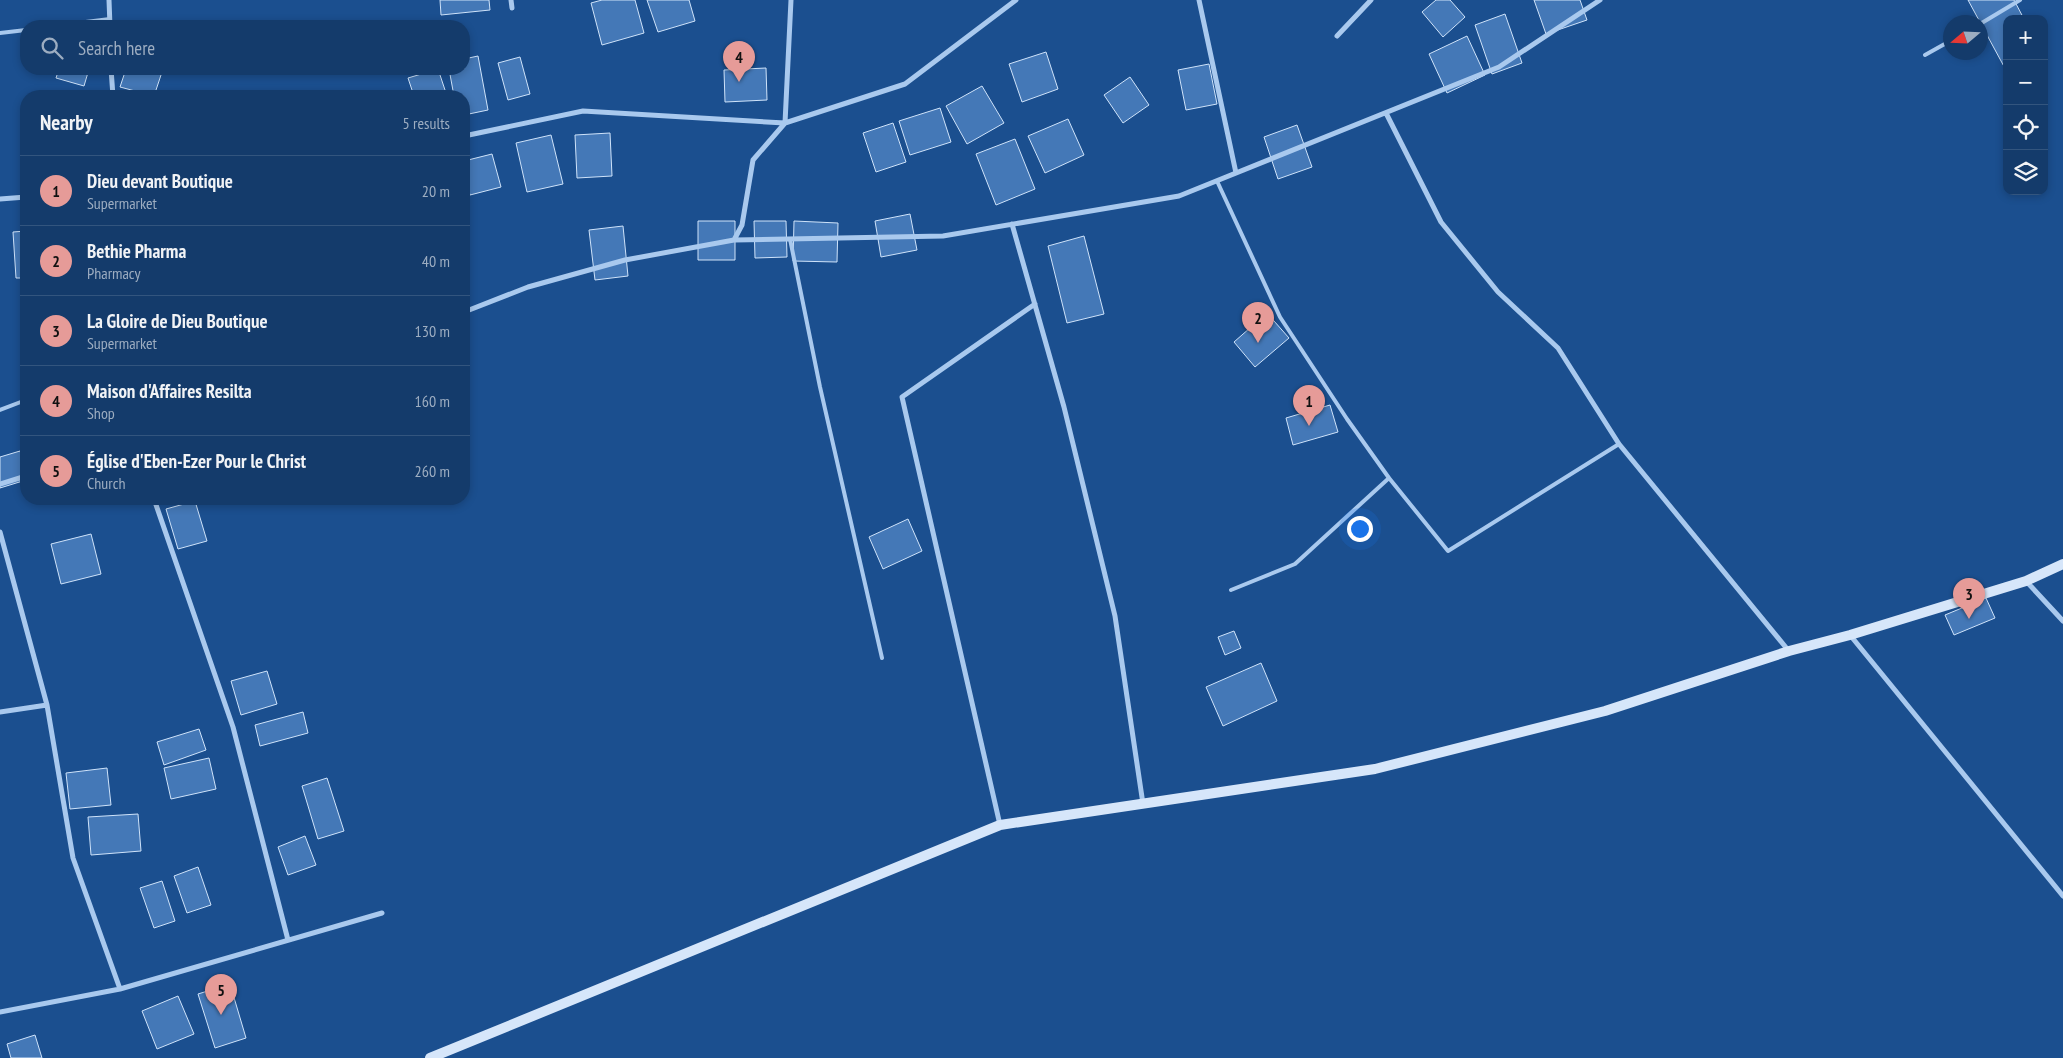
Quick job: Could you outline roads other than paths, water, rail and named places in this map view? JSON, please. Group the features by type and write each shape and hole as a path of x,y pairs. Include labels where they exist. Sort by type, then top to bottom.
{"street":[{"path":"109,0 110,19"},
{"path":"511,0 512,8"},
{"path":"734,240 742,225 753,160 785,123 791,0"},
{"path":"470,135 583,111 785,123 906,84 1016,0"},
{"path":"1199,0 1236,173"},
{"path":"1337,36 1371,0"},
{"path":"470,310 528,287 625,260 734,240 943,236 1179,196 1499,67 1600,0"},
{"path":"111,75 112,90"},
{"path":"1386,113 1440,222 1498,292 1558,348 1620,444 1789,651"},
{"path":"0,199 20,197"},
{"path":"1012,224 1064,407 1115,616 1144,805"},
{"path":"1000,825 902,397 1035,304"},
{"path":"0,484 20,478"},
{"path":"156,505 233,727 288,940"},
{"path":"0,532 47,705 73,858 120,989"},
{"path":"430,1058 1000,825 1144,805 1374,769 1605,711 1789,651 1850,635 2026,581 2063,564"},
{"path":"2026,581 2063,621"},
{"path":"1850,635 2063,896"},
{"path":"0,712 47,705"},
{"path":"0,1012 120,989 382,912"}],"lane":[{"path":"1988,19 2020,0"},
{"path":"102,20 110,19"},
{"path":"0,33 20,31"},
{"path":"1925,55 1943,45"},
{"path":"1217,181 1280,317 1347,420 1389,478 1448,551 1620,444"},
{"path":"790,239 820,387 882,658"},
{"path":"0,410 20,402"},
{"path":"1231,590 1295,564 1389,478"}],"place":[{"name":"Maison d'Affaires Resilta","path":"739,82"},
{"name":"Bethie Pharma","path":"1258,343"},
{"name":"Dieu devant Boutique","path":"1309,426"},
{"name":"La Gloire de Dieu Boutique","path":"1969,619"},
{"name":"Église d'Eben-Ezer Pour le Christ","path":"221,1015"}]}
